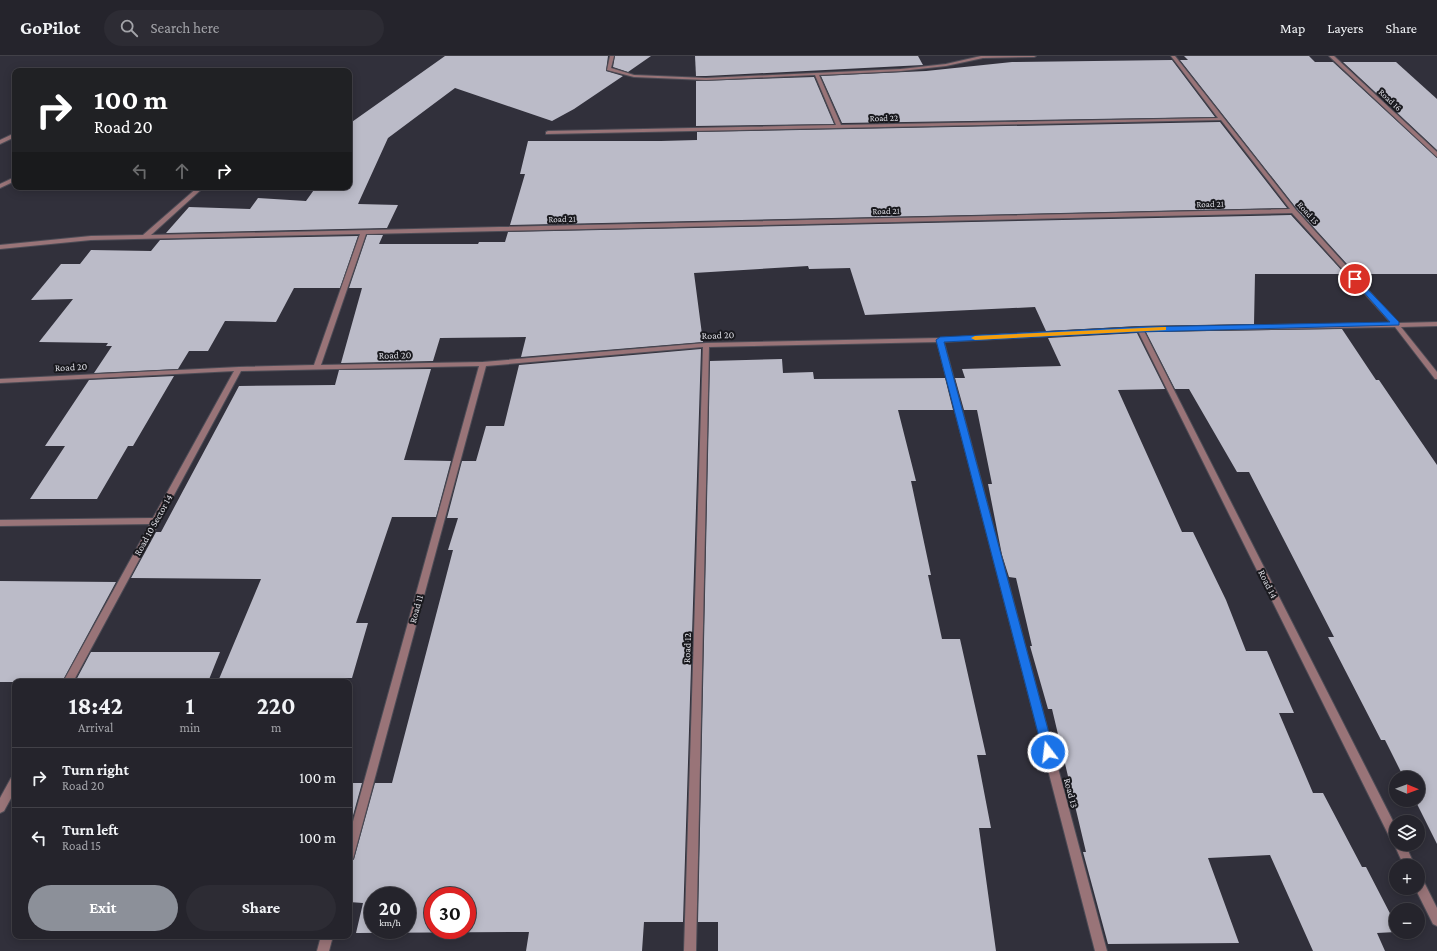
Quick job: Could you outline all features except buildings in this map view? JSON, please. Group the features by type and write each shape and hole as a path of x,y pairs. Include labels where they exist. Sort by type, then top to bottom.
{"street":[{"path":"612,56 609,69 634,76 706,79 901,70 946,65 983,57 1034,56"},
{"name":"Road 15","path":"1173,56 1220,119 1294,211 1396,324 1437,377"},
{"name":"Road 16","path":"1331,56 1437,155"},
{"path":"817,75 839,127"},
{"name":"Road 22","path":"548,133 1220,119"},
{"path":"0,142 12,136"},
{"path":"0,186 12,181"},
{"path":"145,237 198,190"},
{"name":"Road 21","path":"0,247 91,238 1294,211"},
{"path":"317,367 363,233"},
{"name":"Road 20","path":"0,381 239,369 483,364 706,345 940,340 1140,329 1437,324"},
{"name":"Road 14","path":"1140,329 1389,824"},
{"name":"Road 13","path":"940,340 1101,951"},
{"name":"Road 12","path":"690,951 706,345"},
{"name":"Road 11","path":"352,843 483,364"},
{"name":"Road 10 Sector 14","path":"70,679 239,369"},
{"path":"0,523 156,521"},
{"path":"0,808 12,786"},
{"path":"1424,895 1437,920"},
{"path":"323,951 326,939"}],"slow traffic":[{"path":"975,338 1164,329"}],"route":[{"path":"1048,752 940,340 1140,329 1396,324 1355,279"}]}
